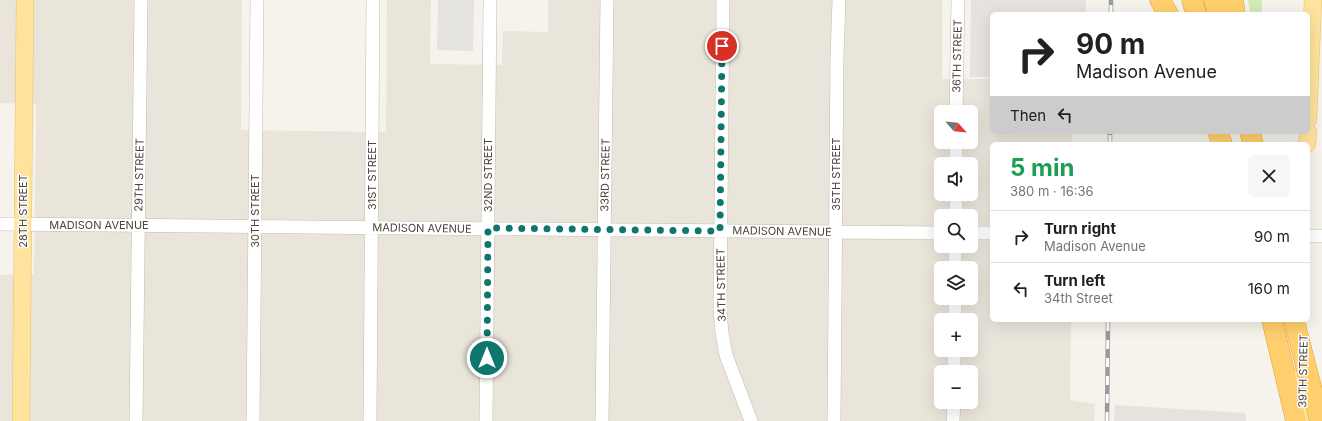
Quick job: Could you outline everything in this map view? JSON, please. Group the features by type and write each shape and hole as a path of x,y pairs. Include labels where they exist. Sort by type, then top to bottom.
{"highway":[{"path":"1160,0 1167,12"},
{"path":"1192,0 1195,12"},
{"path":"1214,0 1217,12"},
{"path":"1233,0 1235,12"},
{"path":"1272,322 1296,421"},
{"path":"1295,322 1320,421"}],"main road":[{"name":"28TH STREET","path":"21,421 25,0"},
{"path":"1313,0 1322,43"},
{"path":"1310,98 1316,82 1313,0"},
{"path":"1310,103 1322,103"},
{"name":"39TH STREET","path":"1303,421 1304,322"}],"street":[{"name":"29TH STREET","path":"136,421 141,0"},
{"name":"30TH STREET","path":"253,421 257,0"},
{"name":"31ST STREET","path":"370,421 373,0"},
{"name":"32ND STREET","path":"486,421 490,0"},
{"name":"33RD STREET","path":"602,421 607,0"},
{"name":"34TH STREET","path":"723,0 720,310 726,355 751,421"},
{"name":"35TH STREET","path":"834,421 839,0"},
{"name":"36TH STREET","path":"956,105 958,0"},
{"name":"MADISON AVENUE","path":"0,224 934,233"},
{"path":"978,233 990,233"},
{"path":"1310,236 1322,236"},
{"path":"953,421 954,409"}],"shaded area":[{"path":"0,0 242,0 241,130 386,132 387,0 431,0 430,64 502,65 503,31 548,32 548,0 942,0 942,79 990,79 990,134 1072,134 1072,142 990,142 990,322 1071,322 1070,400 1095,404 1094,421 0,421 0,275 34,274 36,104 0,103"},
{"path":"438,0 474,0 473,51 437,50"},
{"path":"971,0 1086,0 1086,12 990,12 990,77 970,77"},
{"path":"1115,405 1245,413 1246,421 1114,421"},
{"path":"1221,413 1246,414 1245,421 1221,421"}],"green space":[{"path":"1248,0 1262,0 1262,12 1250,12"}],"railway":[{"path":"1111,0 1111,12"},
{"path":"1110,134 1110,142"},
{"path":"1107,421 1108,322"}],"route":[{"path":"487,358 488,228 720,231 722,46"}]}
